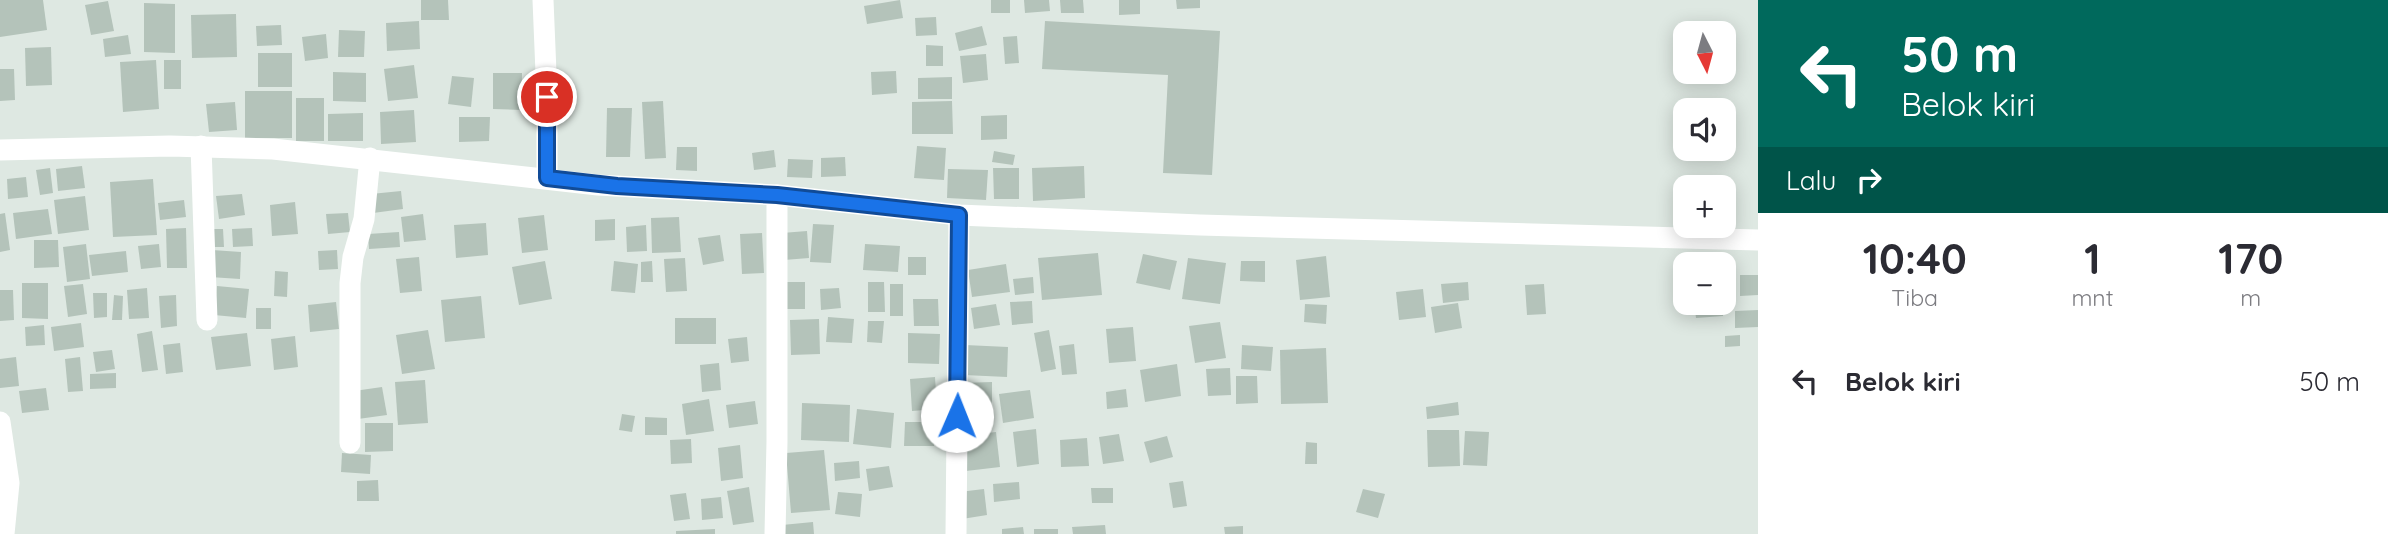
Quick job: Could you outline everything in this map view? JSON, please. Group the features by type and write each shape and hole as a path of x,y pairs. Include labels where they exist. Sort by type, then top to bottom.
{"street":[{"path":"543,0 547,178"},
{"path":"0,150 201,146 274,149 624,187 777,195 959,215 1200,225 1758,240"},
{"path":"201,146 207,320"},
{"path":"350,443 350,283 353,257 364,219 370,158"},
{"path":"775,534 777,195"},
{"path":"956,534 959,215"},
{"path":"0,422 9,483 4,534"}],"building":[{"path":"0,0 43,0 47,30 0,37"},
{"path":"421,0 448,0 449,20 421,20"},
{"path":"900,0 903,18 867,24 864,6"},
{"path":"991,0 1010,0 1010,13 991,13"},
{"path":"1024,0 1049,0 1050,11 1025,13"},
{"path":"1060,0 1083,0 1084,13 1061,13"},
{"path":"1119,0 1140,0 1140,14 1119,15"},
{"path":"1176,0 1200,0 1200,8 1177,9"},
{"path":"108,1 114,31 91,35 85,5"},
{"path":"144,3 175,4 175,53 144,52"},
{"path":"236,14 237,57 192,58 191,15"},
{"path":"936,17 937,35 916,36 915,18"},
{"path":"419,21 420,49 387,51 386,23"},
{"path":"1045,21 1220,31 1212,175 1163,173 1168,75 1042,69"},
{"path":"281,25 282,45 257,46 256,26"},
{"path":"982,26 987,45 959,51 955,33"},
{"path":"339,30 365,31 364,57 338,57"},
{"path":"326,34 328,58 305,61 302,37"},
{"path":"128,35 131,54 105,57 103,39"},
{"path":"1017,36 1019,63 1005,64 1003,37"},
{"path":"926,45 943,46 943,66 926,66"},
{"path":"51,47 52,85 26,86 25,48"},
{"path":"258,53 292,53 292,87 258,87"},
{"path":"986,54 988,80 963,83 960,56"},
{"path":"156,60 159,109 123,112 120,62"},
{"path":"164,60 181,60 181,89 164,89"},
{"path":"414,65 418,98 388,101 384,69"},
{"path":"0,69 14,69 15,100 0,101"},
{"path":"896,71 897,93 872,95 871,72"},
{"path":"333,72 366,73 366,102 333,101"},
{"path":"493,73 522,73 521,110 493,109"},
{"path":"452,76 474,78 471,107 448,104"},
{"path":"952,77 952,99 918,99 918,78"},
{"path":"245,91 292,91 292,138 245,138"},
{"path":"296,98 324,98 324,141 296,141"},
{"path":"663,101 666,158 645,159 642,102"},
{"path":"952,101 953,134 912,134 912,102"},
{"path":"235,102 237,130 209,132 206,104"},
{"path":"607,108 632,108 630,157 606,157"},
{"path":"414,110 416,142 381,144 380,112"},
{"path":"363,113 363,141 328,141 328,114"},
{"path":"1007,115 1007,139 981,140 981,116"},
{"path":"459,117 490,117 489,141 459,142"},
{"path":"917,146 946,148 944,180 914,178"},
{"path":"677,147 697,147 697,171 676,170"},
{"path":"774,150 776,167 754,170 752,153"},
{"path":"994,151 1015,155 1013,165 992,162"},
{"path":"845,157 846,176 821,177 821,158"},
{"path":"788,159 813,160 812,178 787,177"},
{"path":"82,166 85,188 58,191 56,169"},
{"path":"1084,166 1085,198 1033,201 1032,168"},
{"path":"50,168 53,193 40,195 36,170"},
{"path":"993,168 1019,168 1019,199 994,199"},
{"path":"948,169 988,170 986,200 947,198"},
{"path":"26,177 28,197 8,199 7,179"},
{"path":"153,179 157,235 113,237 110,182"},
{"path":"401,191 403,209 373,213 371,194"},
{"path":"242,194 245,215 219,219 216,196"},
{"path":"85,196 89,230 58,234 54,200"},
{"path":"184,200 186,217 160,220 158,203"},
{"path":"295,202 298,234 272,236 270,205"},
{"path":"48,209 52,234 16,239 13,213"},
{"path":"5,213 10,250 0,252 0,214"},
{"path":"348,213 350,232 328,234 326,214"},
{"path":"423,214 426,240 404,242 401,217"},
{"path":"544,215 548,250 522,253 518,218"},
{"path":"679,217 681,252 652,253 651,218"},
{"path":"615,219 615,240 595,241 595,220"},
{"path":"486,223 488,255 456,258 454,225"},
{"path":"813,224 834,225 831,263 810,262"},
{"path":"646,225 647,251 627,252 626,227"},
{"path":"186,228 187,268 167,268 166,229"},
{"path":"252,228 253,246 233,247 232,229"},
{"path":"212,229 223,229 224,247 212,247"},
{"path":"807,231 809,258 784,260 782,233"},
{"path":"399,232 400,247 369,249 368,234"},
{"path":"762,233 764,273 742,274 740,234"},
{"path":"720,235 724,261 703,265 698,238"},
{"path":"34,240 58,240 59,267 34,268"},
{"path":"86,244 90,279 67,282 63,247"},
{"path":"159,244 161,267 141,269 138,246"},
{"path":"865,244 900,246 898,272 863,270"},
{"path":"212,250 241,252 240,279 210,277"},
{"path":"337,250 338,269 319,270 318,251"},
{"path":"126,251 128,272 92,276 89,255"},
{"path":"1098,253 1102,295 1042,300 1038,258"},
{"path":"1143,254 1177,261 1170,290 1136,283"},
{"path":"1326,256 1330,297 1300,300 1296,260"},
{"path":"419,257 422,291 400,293 396,259"},
{"path":"908,257 926,257 926,275 908,275"},
{"path":"685,258 687,291 666,292 664,259"},
{"path":"1188,258 1226,263 1220,304 1182,299"},
{"path":"545,261 552,299 519,305 512,267"},
{"path":"614,261 638,264 635,293 611,291"},
{"path":"652,261 653,282 641,282 641,262"},
{"path":"1241,261 1265,261 1265,282 1240,281"},
{"path":"1006,264 1010,292 972,297 968,270"},
{"path":"275,271 288,272 287,297 274,296"},
{"path":"1740,275 1758,275 1758,295 1740,296"},
{"path":"1033,277 1034,293 1015,295 1013,279"},
{"path":"786,282 805,282 805,309 786,309"},
{"path":"868,282 884,282 885,312 868,312"},
{"path":"1468,282 1469,300 1443,303 1441,284"},
{"path":"22,283 48,283 48,319 22,318"},
{"path":"83,284 87,314 68,317 64,286"},
{"path":"890,284 903,284 903,316 890,316"},
{"path":"1544,284 1546,314 1527,315 1525,285"},
{"path":"217,286 249,289 246,318 214,315"},
{"path":"147,288 149,318 129,319 127,290"},
{"path":"839,288 841,308 821,310 820,289"},
{"path":"1423,289 1426,317 1399,320 1396,292"},
{"path":"0,290 13,290 14,320 0,321"},
{"path":"93,293 107,293 107,317 94,318"},
{"path":"114,295 123,296 122,320 112,320"},
{"path":"176,295 177,326 161,328 159,296"},
{"path":"481,296 485,338 445,342 441,300"},
{"path":"913,299 938,299 939,326 914,326"},
{"path":"1032,301 1033,323 1012,325 1010,302"},
{"path":"336,302 339,329 310,332 308,305"},
{"path":"1458,303 1462,328 1435,333 1431,307"},
{"path":"996,304 1000,325 974,329 971,308"},
{"path":"1305,304 1327,305 1326,324 1304,322"},
{"path":"256,308 271,308 271,329 256,329"},
{"path":"1758,310 1758,327 1735,328 1736,311"},
{"path":"1696,315 1723,315 1723,316 1696,318"},
{"path":"828,317 854,319 852,343 826,342"},
{"path":"675,318 716,318 716,344 675,344"},
{"path":"819,319 820,354 791,355 790,320"},
{"path":"868,321 884,321 882,343 867,342"},
{"path":"1220,322 1226,358 1195,363 1189,326"},
{"path":"81,323 84,347 54,351 51,327"},
{"path":"44,325 45,345 26,346 25,327"},
{"path":"1133,327 1136,361 1109,363 1106,329"},
{"path":"428,330 435,369 402,374 396,335"},
{"path":"1049,330 1056,369 1041,372 1034,333"},
{"path":"152,331 158,370 142,372 137,334"},
{"path":"247,333 251,366 216,370 211,337"},
{"path":"908,333 940,334 939,364 908,363"},
{"path":"1740,335 1740,346 1725,347 1725,336"},
{"path":"295,336 298,367 274,370 271,339"},
{"path":"747,337 749,361 731,363 728,339"},
{"path":"180,343 183,372 166,374 163,345"},
{"path":"1074,344 1077,374 1062,375 1059,346"},
{"path":"965,345 1008,347 1007,377 964,375"},
{"path":"1242,345 1273,347 1271,371 1241,369"},
{"path":"1326,348 1328,403 1281,404 1280,350"},
{"path":"112,350 115,369 96,372 93,352"},
{"path":"16,357 19,386 0,388 0,359"},
{"path":"80,357 83,391 68,392 65,359"},
{"path":"719,363 721,390 702,392 700,365"},
{"path":"1177,364 1181,396 1145,402 1140,370"},
{"path":"1230,368 1231,395 1208,396 1206,369"},
{"path":"116,373 116,388 90,389 90,374"},
{"path":"1236,376 1257,376 1258,403 1236,404"},
{"path":"935,377 937,409 912,411 910,379"},
{"path":"425,380 428,423 398,425 395,382"},
{"path":"992,382 992,429 962,430 961,383"},
{"path":"382,387 387,415 358,419 354,391"},
{"path":"46,388 49,410 22,413 19,391"},
{"path":"1126,389 1128,407 1107,409 1106,392"},
{"path":"1030,390 1034,418 1003,423 999,394"},
{"path":"709,399 714,431 686,435 682,404"},
{"path":"755,401 758,424 729,428 726,405"},
{"path":"1458,402 1459,415 1427,419 1426,407"},
{"path":"802,403 850,405 849,442 801,440"},
{"path":"857,409 894,413 891,448 853,444"},
{"path":"622,414 635,416 632,432 619,430"},
{"path":"645,417 667,418 667,435 645,435"},
{"path":"905,422 935,422 934,446 904,446"},
{"path":"365,423 393,423 393,451 365,452"},
{"path":"1036,429 1039,464 1017,467 1013,432"},
{"path":"1427,430 1459,430 1460,466 1428,467"},
{"path":"1465,431 1489,432 1487,466 1463,465"},
{"path":"996,432 1000,467 966,471 962,436"},
{"path":"1119,434 1124,461 1103,464 1099,437"},
{"path":"1167,436 1173,457 1150,463 1144,442"},
{"path":"1087,438 1089,466 1061,467 1060,440"},
{"path":"691,439 692,463 671,464 670,440"},
{"path":"1306,442 1317,443 1317,464 1305,464"},
{"path":"740,445 743,478 721,481 718,448"},
{"path":"824,450 830,510 791,513 786,453"},
{"path":"342,453 371,455 370,474 341,472"},
{"path":"859,461 860,478 835,481 834,463"},
{"path":"889,466 893,487 869,491 866,469"},
{"path":"378,480 379,501 357,501 357,481"},
{"path":"1183,481 1187,506 1173,508 1169,483"},
{"path":"1019,482 1020,499 994,502 993,484"},
{"path":"749,487 754,522 733,525 727,491"},
{"path":"1091,488 1113,488 1113,503 1092,503"},
{"path":"984,489 987,515 962,519 959,492"},
{"path":"1363,489 1385,494 1378,518 1356,512"},
{"path":"838,492 862,494 860,517 835,514"},
{"path":"686,493 690,519 674,521 670,495"},
{"path":"721,497 723,518 702,520 701,499"},
{"path":"813,522 814,534 783,534 782,525"},
{"path":"1105,525 1106,534 1073,534 1072,527"},
{"path":"1243,526 1243,534 1225,534 1224,527"},
{"path":"1023,527 1024,534 1002,534 1002,529"},
{"path":"715,529 715,534 676,534 676,531"},
{"path":"1034,529 1058,529 1058,534 1034,534"}],"route":[{"path":"547,97 547,178 598,185 777,195 959,215 957,416"}]}
